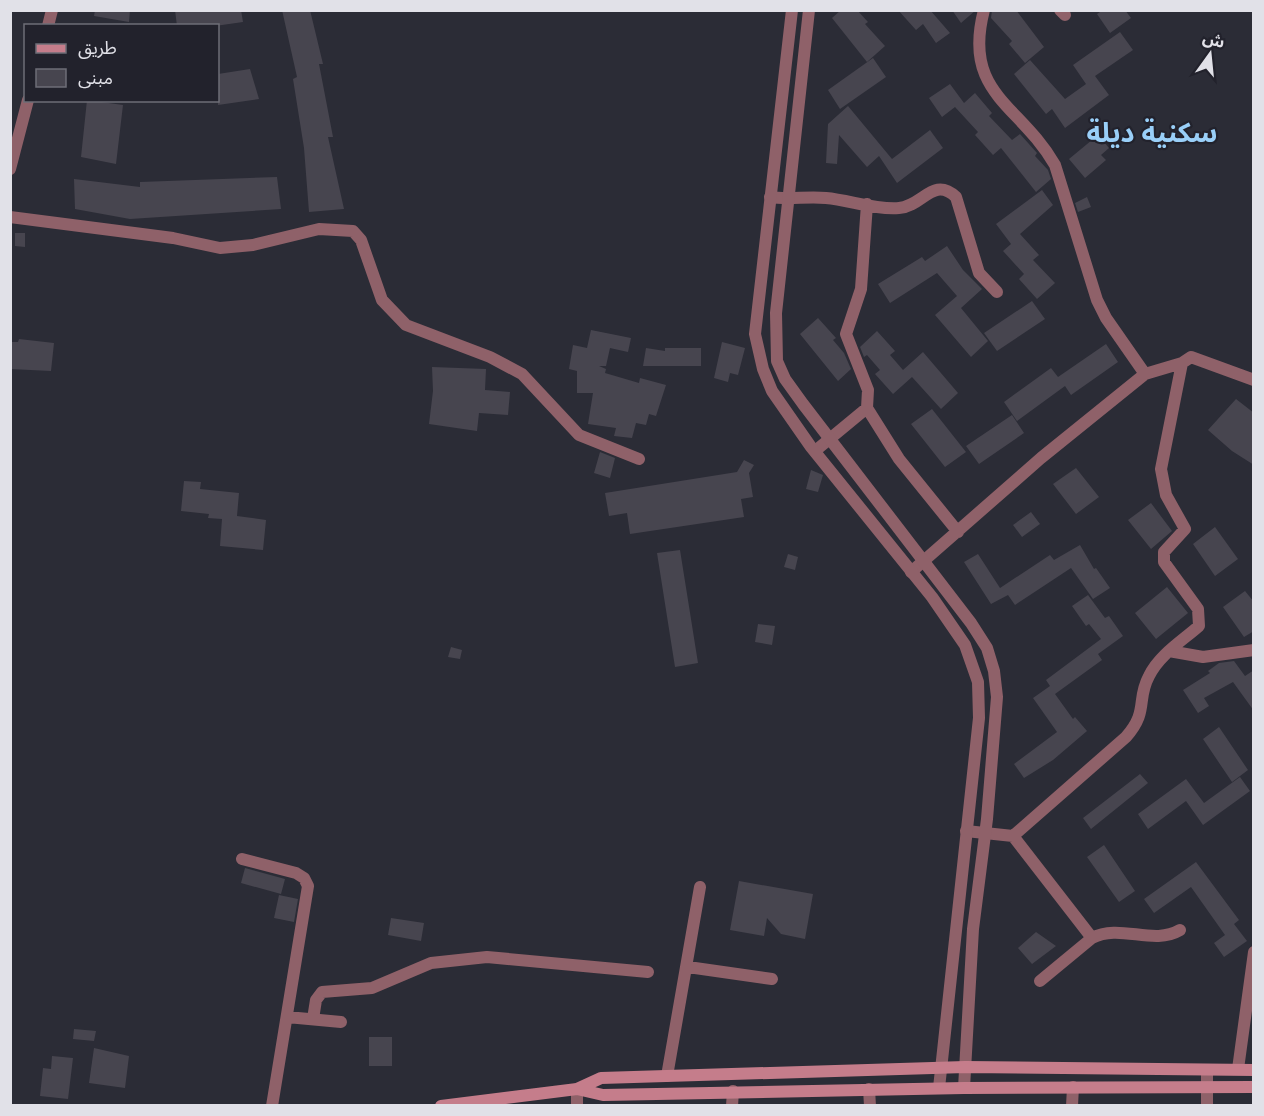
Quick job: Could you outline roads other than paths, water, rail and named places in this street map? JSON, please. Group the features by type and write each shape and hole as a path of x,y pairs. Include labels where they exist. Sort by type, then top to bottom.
{"main road":[{"path":"441,1106 523,1100 577,1089 601,1078 965,1067 1254,1070"},
{"path":"577,1089 603,1095 939,1088 1254,1087"}],"street":[{"path":"792,10 755,334 763,369 772,391 815,451 911,572 965,645 978,682 979,718 939,1088"},
{"path":"809,10 776,314 777,360 785,379 926,561 987,648 994,670 997,697 985,833 973,929 964,1088"},
{"path":"984,10 979,40 981,69 994,93 1043,144 1055,165 1098,300 1106,318 1145,374"},
{"path":"10,169 27,102"},
{"path":"770,197 788,200 823,197 898,208 938,189 949,190 956,197 979,273 997,292"},
{"path":"867,204 861,289 846,334 868,390 867,408 899,459 958,532"},
{"path":"10,217 174,238 220,248 253,245 319,229 353,231 361,240 382,300 406,325 490,357 522,374 579,435 639,459"},
{"path":"911,572 1041,458 1145,374 1182,363 1191,357 1254,380"},
{"path":"1013,836 1101,761 1137,724 1149,676 1169,651 1199,626 1198,609 1164,562 1164,552 1185,529 1166,495 1161,469 1182,363"},
{"path":"815,451 867,408"},
{"path":"1169,651 1203,657 1254,650"},
{"path":"966,831 1013,836 1092,938"},
{"path":"242,859 296,873 304,878 308,886 272,1106"},
{"path":"667,1076 688,967 700,887"},
{"path":"1040,981 1092,938 1106,932 1155,936 1180,930"},
{"path":"1238,1069 1254,952"},
{"path":"313,1019 316,1000 322,992 372,988 431,963 488,957 648,972"},
{"path":"688,967 772,979"},
{"path":"287,1017 341,1022"},
{"path":"1207,1070 1207,1106"},
{"path":"1072,1106 1073,1088"},
{"path":"577,1089 577,1106"},
{"path":"869,1089 870,1106"},
{"path":"732,1106 733,1091"}],"district":[{"name":"سكنية ديلة","path":"1152,131"}]}
